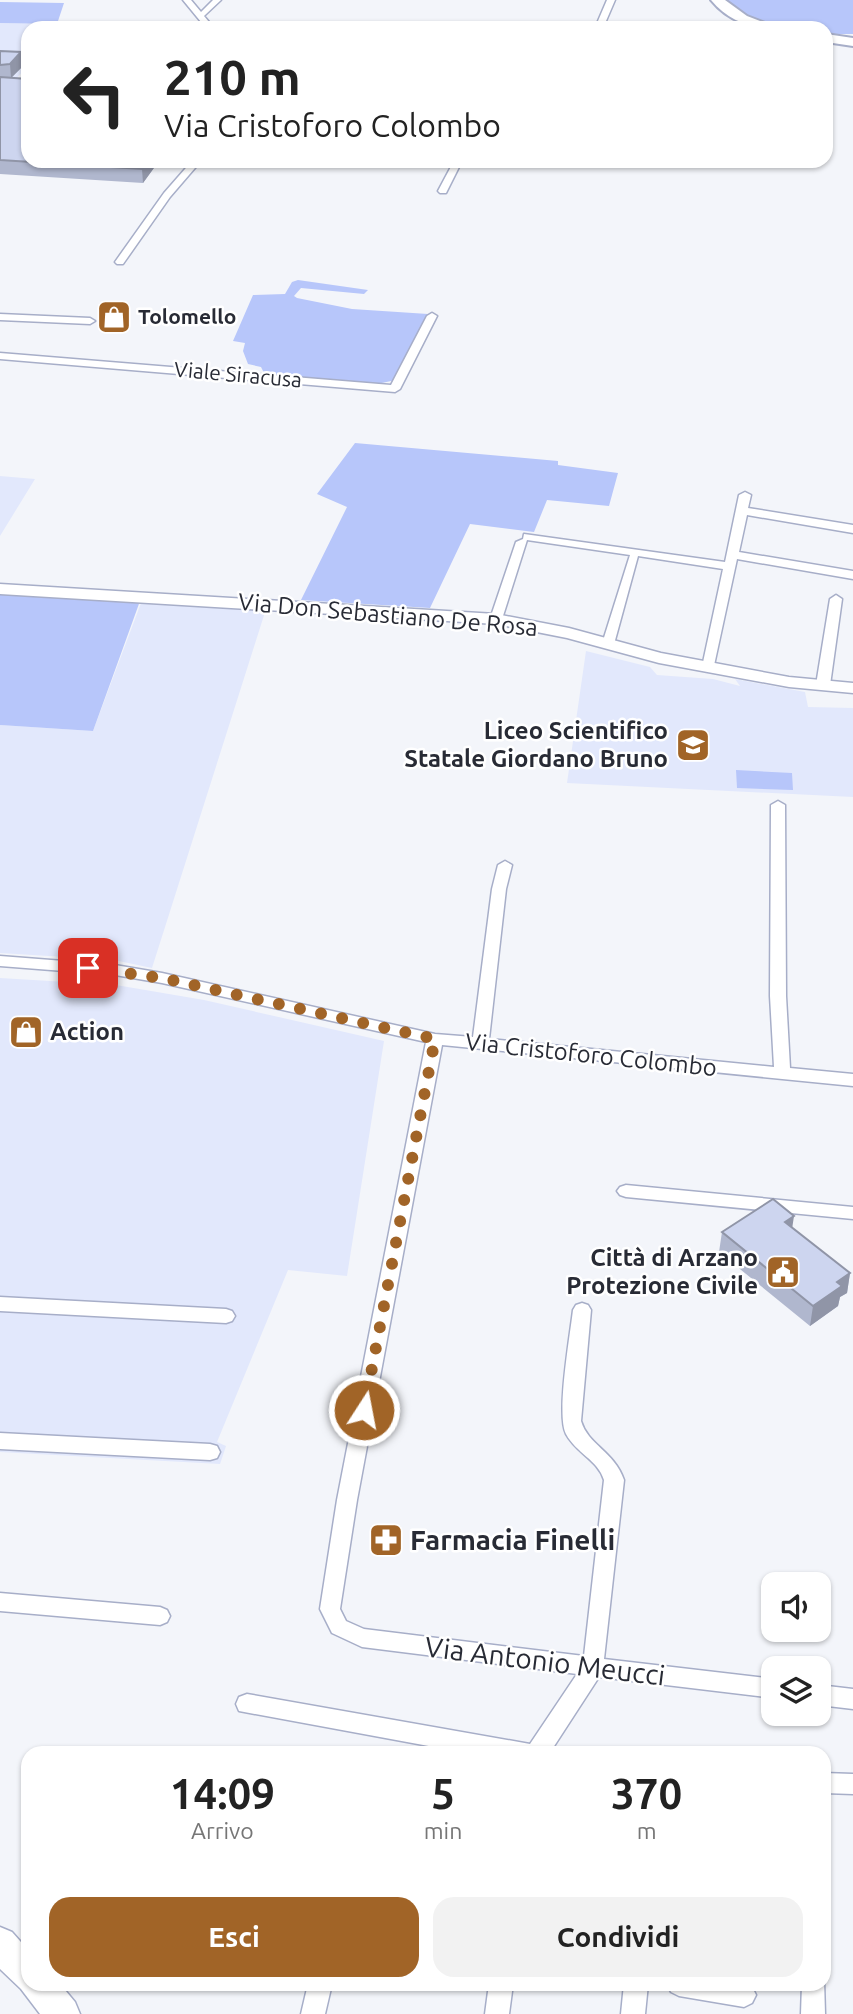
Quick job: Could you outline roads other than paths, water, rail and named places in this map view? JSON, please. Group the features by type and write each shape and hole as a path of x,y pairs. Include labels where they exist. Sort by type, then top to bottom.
{"highway":[{"path":"718,0 728,12 752,21"},
{"path":"833,37 851,38"}],"main road":[{"path":"0,1944 21,1967"},
{"path":"42,1991 63,2014"}],"street":[{"path":"187,0 203,21"},
{"path":"198,16 206,13 217,0"},
{"path":"603,21 611,0"},
{"path":"120,262 167,195 191,168"},
{"path":"443,191 454,168"},
{"name":"Viale Siracusa","path":"0,356 396,389 432,316"},
{"path":"0,317 90,321"},
{"path":"708,667 745,495"},
{"path":"742,512 853,529"},
{"path":"496,620 525,539 853,575"},
{"path":"608,644 633,558"},
{"name":"Via Don Sebastiano De Rosa","path":"0,589 496,620 541,626 645,655 853,688"},
{"path":"823,685 836,599"},
{"path":"778,805 778,996 782,1074"},
{"path":"480,1045 499,889 505,865"},
{"name":"Via Cristoforo Colombo","path":"0,961 150,976 435,1039 853,1080"},
{"name":"Via Antonio Meucci","path":"435,1039 347,1500 330,1609 339,1627 362,1638 761,1687"},
{"path":"626,1191 853,1213"},
{"path":"0,1304 226,1316"},
{"path":"539,1746 593,1667 614,1479 611,1468 573,1433 571,1420 582,1310"},
{"path":"0,1441 210,1452"},
{"path":"0,1602 160,1616"},
{"path":"831,1696 853,1699"},
{"path":"247,1704 487,1746"},
{"path":"831,1783 853,1784"},
{"path":"313,2014 318,1991"},
{"path":"497,2014 500,1991"},
{"path":"633,2014 635,1991"},
{"path":"720,1991 744,1995"},
{"path":"813,2014 814,1991"}],"place":[{"name":"Tolomello","path":"114,317"},
{"name":"Liceo Scientifico Statale Giordano Bruno","path":"693,745"},
{"name":"Action","path":"26,1032"},
{"name":"Città di Arzano Protezione Civile","path":"783,1272"},
{"name":"Farmacia Finelli","path":"386,1540"}]}
